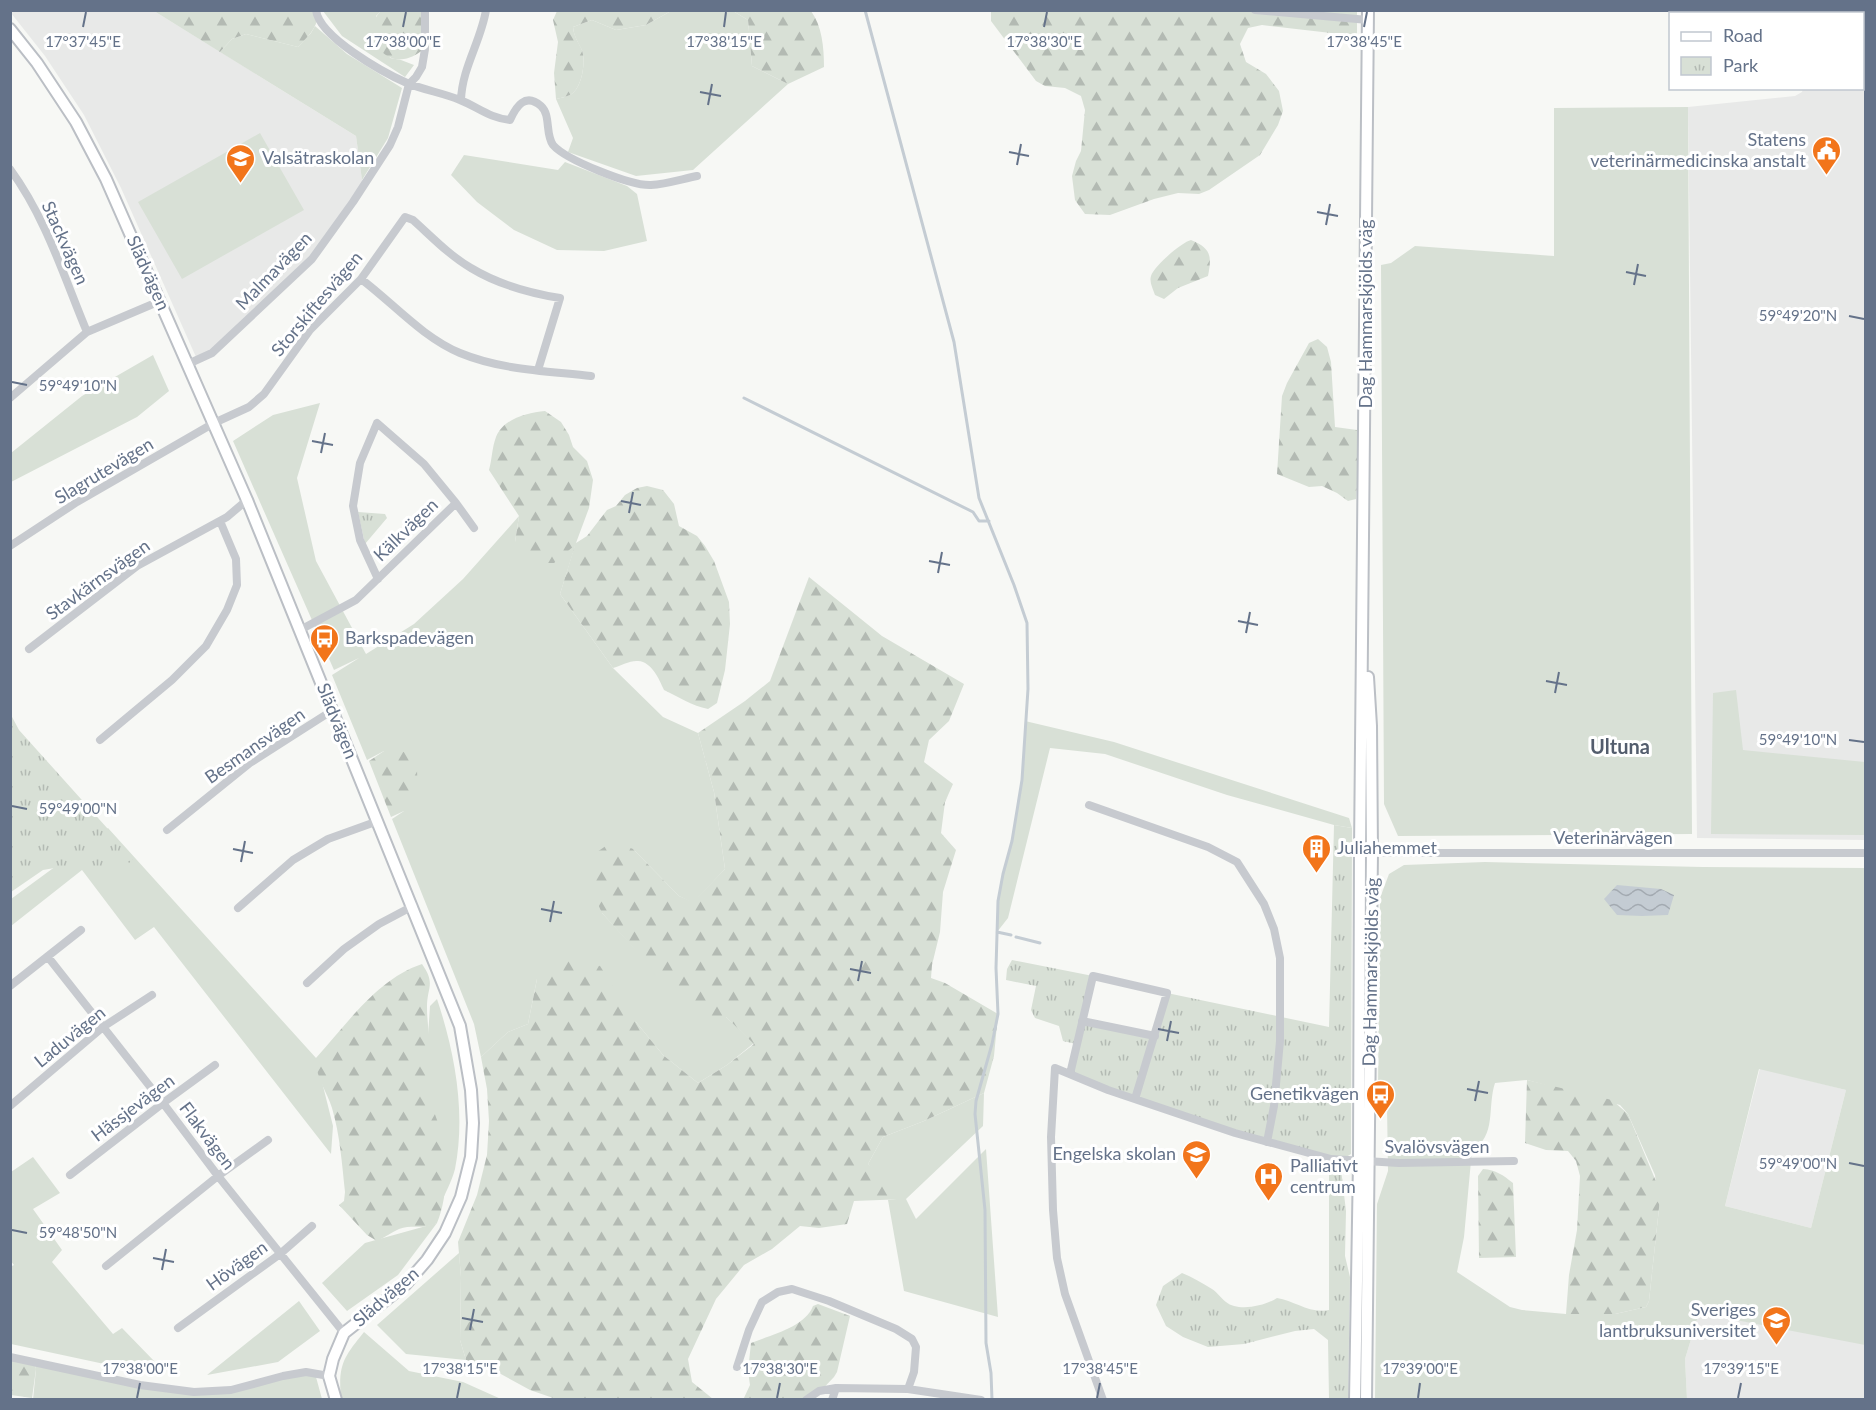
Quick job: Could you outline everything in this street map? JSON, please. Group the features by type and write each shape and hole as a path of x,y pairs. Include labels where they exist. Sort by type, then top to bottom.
{"main road":[{"name":"Dag Hammarskjölds väg","path":"1366,1400 1360,851 1368,15"},
{"name":"Slädvägen","path":"10,29 37,63 76,122 106,179 247,500 460,1026 471,1090 473,1123 471,1157 461,1197 445,1233 427,1260 406,1284 344,1333 333,1359 329,1376"},
{"name":"Dag Hammarskjölds väg","path":"1355,1400 1372,852 1371,726 1362,617"},
{"path":"329,1376 336,1400"}],"street":[{"path":"316,10 317,17 327,30 345,45 375,68 409,84 461,100 499,119 510,120 516,106 523,101 533,101 542,106 552,144 566,155 634,183 651,185 697,176"},
{"name":"Malmavägen","path":"188,364 212,353 312,259 353,202 390,145 398,127 409,84 422,67 425,49 425,10"},
{"path":"461,100 461,87 483,28 486,10"},
{"path":"1255,10 1368,15"},
{"name":"Stackvägen","path":"10,169 20,182 47,232 87,332"},
{"name":"Storskiftesvägen","path":"214,423 249,407 264,394 310,330 361,279 405,217 413,220 470,268 522,291 560,298 538,370"},
{"path":"361,279 394,309 459,352 490,363 591,376"},
{"path":"10,398 87,332 160,301"},
{"name":"Slagrutevägen","path":"10,546 77,502 214,423"},
{"name":"Kälkvägen","path":"378,579 360,540 353,506 360,463 377,423 424,464 474,528"},
{"name":"Stavkärnsvägen","path":"28,649 137,566 220,521 247,500"},
{"name":"Kälkvägen","path":"300,630 356,600 456,503"},
{"path":"100,740 172,680 206,646 227,610 237,585 236,559 220,521"},
{"name":"Besmansvägen","path":"167,830 250,763 333,710"},
{"path":"1089,805 1208,847 1237,862 1264,904 1274,929 1280,958 1280,1041 1274,1106 1267,1142"},
{"path":"238,908 292,860 328,838 378,820"},
{"name":"Veterinärvägen","path":"1360,851 1866,853"},
{"path":"308,983 344,949 379,924 413,906"},
{"path":"10,986 81,930"},
{"name":"Flakvägen","path":"48,957 218,1176 344,1333"},
{"path":"1070,1074 1093,975 1167,993 1135,1099"},
{"name":"Laduvägen","path":"10,1106 103,1027 152,995"},
{"path":"1082,1021 1155,1036"},
{"name":"Hässjevägen","path":"70,1175 215,1065"},
{"path":"1103,1400 1065,1294 1057,1258 1051,1137 1055,1068 1135,1099 1235,1133 1331,1160 1364,1161"},
{"path":"106,1266 218,1176 268,1140"},
{"name":"Svalövsvägen","path":"1364,1161 1514,1161"},
{"name":"Hövägen","path":"178,1328 280,1254 312,1226"},
{"path":"737,1366 749,1330 762,1302 778,1292 792,1289 829,1301 896,1329 912,1339 916,1347 914,1372 908,1389"},
{"path":"10,1356 140,1385 194,1392 231,1390 306,1372 329,1376"},
{"path":"832,1400 836,1388"},
{"path":"806,1400 819,1391 836,1388 908,1389 981,1400"}],"shaded area":[{"name":"Valsätraskolan","path":"11,10 154,11 356,136 363,187 312,259 212,353 196,357 121,188 84,115"},
{"path":"1864,40 1865,840 1697,838 1688,107 1795,96 1803,90 1864,90"},
{"path":"1760,1068 1846,1090 1811,1228 1725,1206"},
{"name":"Sveriges lantbruksuniversitet","path":"1865,1309 1865,1399 1687,1399 1685,1359 1699,1313 1809,1333"}],"green space":[{"path":"557,10 671,11 646,25 616,30 592,20 573,27 583,55 582,75 574,92 556,99 554,73 558,42 553,20"},
{"path":"154,11 317,11 317,21 312,31 298,47 246,34 232,39 220,52"},
{"path":"323,11 381,11 376,16 390,58 414,65 405,77 342,36"},
{"path":"381,11 425,11 425,49 404,59 387,56 376,43 374,35 373,26"},
{"path":"671,11 733,11 748,20 752,66 788,84 693,170 636,176 568,152 573,138 556,99 574,92 582,75 583,55 573,27 592,20 616,30 646,25"},
{"path":"733,11 811,11 822,37 824,67 788,84 752,66 748,20"},
{"path":"991,11 1357,11 1357,36 1262,25 1248,28 1240,44 1246,62 1266,74 1279,91 1283,111 1278,125 1260,155 1209,190 1199,194 1178,193 1110,215 1085,214 1075,200 1072,176 1081,151 1085,110 1081,96 1065,88 1045,86 1036,81 991,21"},
{"path":"315,26 347,54 402,88 388,138 362,180 356,136 220,52 232,39 246,34 298,47"},
{"path":"1688,107 1692,834 1398,836 1384,804 1381,265 1391,263 1415,246 1554,256 1554,108"},
{"path":"260,133 304,210 182,279 138,202"},
{"path":"464,155 558,170 565,162 627,186 637,194 647,241 604,251 557,250 514,230 477,202 451,175"},
{"path":"1191,240 1203,246 1210,258 1208,276 1178,288 1164,299 1155,295 1150,281 1153,272 1169,255"},
{"path":"1318,339 1327,347 1331,362 1335,427 1357,430 1356,499 1348,501 1322,486 1309,487 1277,474 1282,396 1309,343"},
{"path":"153,355 169,391 137,417 11,482 11,453 82,396"},
{"path":"320,403 297,478 316,561 366,654 414,624 463,579 519,516 515,542 576,543 560,594 613,668 663,717 698,733 714,792 725,869 693,903 679,896 633,849 602,913 651,966 726,1017 754,1043 727,1065 698,1083 663,1055 636,1022 537,979 528,1024 508,1032 481,1057 474,1024 392,819 404,811 384,751 367,760 332,675 359,658 334,670 233,441 273,415"},
{"path":"545,411 561,422 573,447 587,461 593,480 589,508 576,543 587,536 607,510 616,506 625,495 637,488 647,486 663,490 674,504 679,526 697,536 714,561 729,602 730,624 725,670 717,703 708,709 691,704 664,690 654,672 643,662 632,661 613,668 560,594 575,545 554,563 530,563 515,542 519,516 489,470 494,445 504,425 510,421 531,413"},
{"path":"358,512 385,514 387,518 365,544"},
{"path":"809,577 882,636 964,684 949,721 929,740 924,762 953,784 945,802 941,833 956,850 943,892 940,932 931,978 945,983 998,1014 994,1056 984,1093 883,1137 868,1164 900,1187 906,1199 854,1201 847,1224 819,1228 800,1226 772,1249 744,1265 716,1299 688,1359 692,1382 713,1399 556,1399 530,1390 499,1373 466,1360 460,1340 461,1277 458,1242 477,1195 487,1155 489,1121 487,1089 481,1057 508,1032 528,1024 537,979 562,954 600,966 636,1022 663,1055 698,1083 727,1065 754,1044 726,1017 710,1024 683,1003 602,913 587,880 597,852 613,841 633,849 679,896 693,902 725,869 714,792 698,733 770,681"},
{"path":"1736,690 1743,750 1865,762 1865,835 1711,834 1713,693"},
{"path":"11,715 19,730 134,858 129,863 113,868 72,865 43,870 11,892"},
{"path":"1025,721 1114,742 1349,818 1352,828 1227,795 1105,754 1050,748 1008,918 997,932 998,901 1012,841 1022,780"},
{"path":"384,751 407,752 417,770 418,796 404,811 391,817 369,761"},
{"path":"1334,825 1352,828 1351,1154 1340,1161 1346,1211 1345,1256 1350,1277 1348,1399 1329,1399 1328,1340 1314,1329 1295,1331 1244,1344 1208,1347 1183,1337 1166,1326 1156,1305 1163,1286 1182,1273 1212,1289 1226,1302 1237,1307 1259,1305 1277,1298 1309,1309 1329,1310 1330,1160 1235,1133 1070,1074 1076,1044 1063,1041 1059,1026 1035,1018 1031,1010 1036,986 1006,980 1007,969 1012,960 1093,976 1082,1021 1154,1036 1167,993 1329,1027"},
{"path":"108,828 316,1058 333,1126 331,1154 154,927 135,940 82,870 11,926 11,899"},
{"path":"1485,862 1865,868 1865,1345 1699,1313 1685,1359 1687,1399 1375,1400 1377,1204 1388,1171 1387,1106 1378,1088 1380,898 1389,874 1404,865","holes":["1759,1069 1846,1090 1811,1228 1725,1206","1527,1080 1620,1105 1628,1114 1655,1175 1659,1208 1649,1301 1646,1307 1615,1314 1566,1314 1522,1310 1510,1307 1457,1272 1464,1237 1472,1150 1480,1144 1488,1129 1495,1083"]},
{"path":"422,964 430,981 427,1007 431,1067 427,1090 443,1145 446,1171 444,1198 437,1223 399,1229 377,1241 367,1235 339,1205 344,1201 345,1192 339,1139 332,1108 317,1071 316,1058 377,991 406,971"},
{"path":"437,999 454,1062 459,1105 455,1169 441,1204 424,1099 430,1006"},
{"path":"1527,1080 1612,1100 1628,1114 1660,1191 1649,1301 1646,1307 1615,1314 1566,1314 1569,1275 1577,1230 1580,1176 1576,1161 1568,1151 1546,1150 1525,1143"},
{"path":"984,1093 983,1126 906,1199 916,1219 986,1149 998,1317 904,1291 888,1200 905,1198 868,1164 883,1137"},
{"path":"33,1157 60,1193 33,1209 62,1250 52,1262 113,1334 122,1328 156,1363 151,1374 11,1344 10,1267 14,1265 10,1260 11,1172"},
{"path":"1483,1169 1499,1173 1513,1183 1516,1257 1479,1258 1478,1176"},
{"path":"437,1223 398,1275 347,1311 322,1283 365,1243"},
{"path":"459,1253 460,1340 466,1360 406,1354 377,1325"},
{"path":"299,1301 320,1331 278,1362 207,1375"},
{"path":"818,1304 850,1316 834,1377 812,1400 743,1400 750,1385 748,1371 751,1343 795,1325 803,1320 813,1306"},
{"path":"364,1332 409,1371 463,1382 501,1399 341,1399 341,1370 351,1349"},
{"path":"10,1357 34,1361 36,1369 32,1398 11,1395"},
{"path":"34,1361 194,1392 231,1390 306,1372 316,1377 322,1399 33,1400 36,1369"}],"water":[{"path":"1617,885 1661,889 1674,895 1668,915 1617,915 1604,899"}],"waterway":[{"path":"865,10 954,342 979,498 1027,623 1028,689 1022,780 1012,841 998,901 996,968 998,1014 976,1101 975,1114 985,1210 986,1343 991,1373 992,1400"},
{"path":"744,398 973,512 979,521 989,521"},
{"path":"997,932 1011,935"},
{"path":"1016,937 1040,943"}],"place":[{"name":"Statens veterinärmedicinska anstalt","path":"1827,176"},
{"name":"Valsätraskolan","path":"241,184"},
{"name":"Barkspadevägen","path":"324,664"},
{"name":"Juliahemmet","path":"1316,874"},
{"name":"Genetikvägen","path":"1380,1120"},
{"name":"Engelska skolan","path":"1197,1180"},
{"name":"Palliativt centrum","path":"1269,1202"},
{"name":"Sveriges lantbruksuniversitet","path":"1777,1346"}],"district":[{"name":"Ultuna","path":"1620,747"}]}
